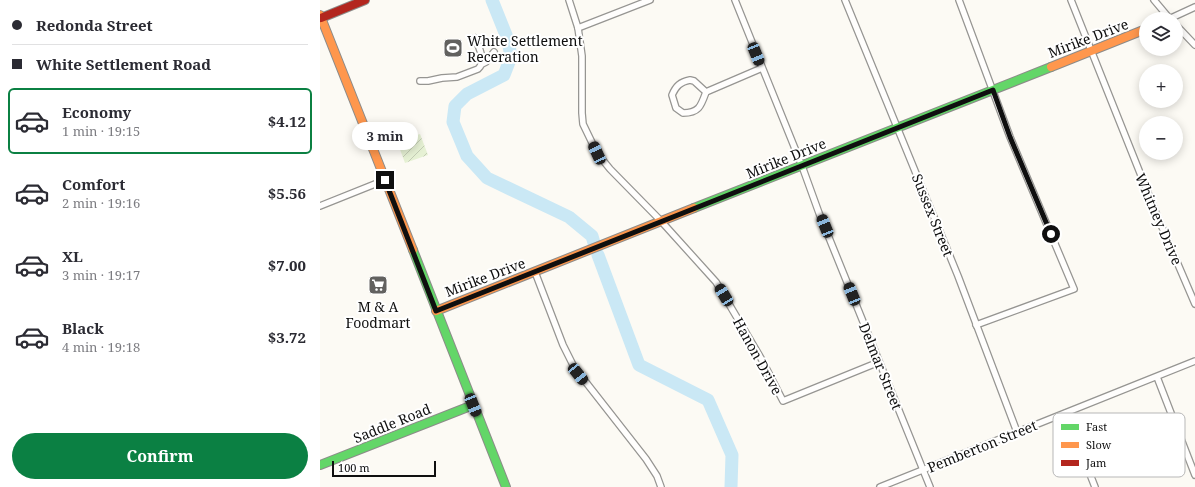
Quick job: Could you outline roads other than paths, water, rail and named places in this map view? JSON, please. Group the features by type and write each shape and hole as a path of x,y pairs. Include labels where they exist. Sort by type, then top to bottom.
{"street":[{"path":"365,0 321,17 506,487"},
{"name":"Hanon Drive","path":"569,0 578,28 582,56 583,124 597,153 610,169 661,221 716,282 762,360 783,401 879,362"},
{"path":"578,28 650,0"},
{"name":"Delmar Street","path":"735,0 930,487"},
{"name":"Sussex Street","path":"845,0 958,276 1017,432"},
{"path":"959,0 1010,137 1074,289 976,325"},
{"name":"Whitney Drive","path":"1071,0 1156,213 1195,304"},
{"path":"1154,0 1164,12"},
{"path":"1183,13 1195,7"},
{"name":"Mirike Drive","path":"436,311 1139,32"},
{"path":"1183,32 1195,45"},
{"path":"475,38 482,58 482,64"},
{"path":"420,81 457,77 478,68 486,62 494,52"},
{"path":"706,92 694,80 685,81 675,89 672,99 679,112 691,113 697,110 702,104 706,92 762,68"},
{"path":"320,206 385,180"},
{"path":"535,272 563,345 574,368 646,459 657,476 661,487"},
{"name":"Pemberton Street","path":"1066,413 1195,361"},
{"path":"1157,377 1171,413"},
{"name":"Saddle Road","path":"320,465 473,405"},
{"name":"Pemberton Street","path":"880,487 1053,418"},
{"path":"1185,449 1195,475"},
{"path":"1091,477 1095,487"}],"waterway":[{"path":"492,0 508,40 511,57 504,75 467,94 455,106 453,122 467,156 487,178 569,217 592,236 594,243"},
{"path":"598,255 639,365 708,400 732,455 731,487"}],"place":[{"name":"White Settlement Receration","path":"453,48"},
{"name":"M & A Foodmart","path":"378,285"}]}
